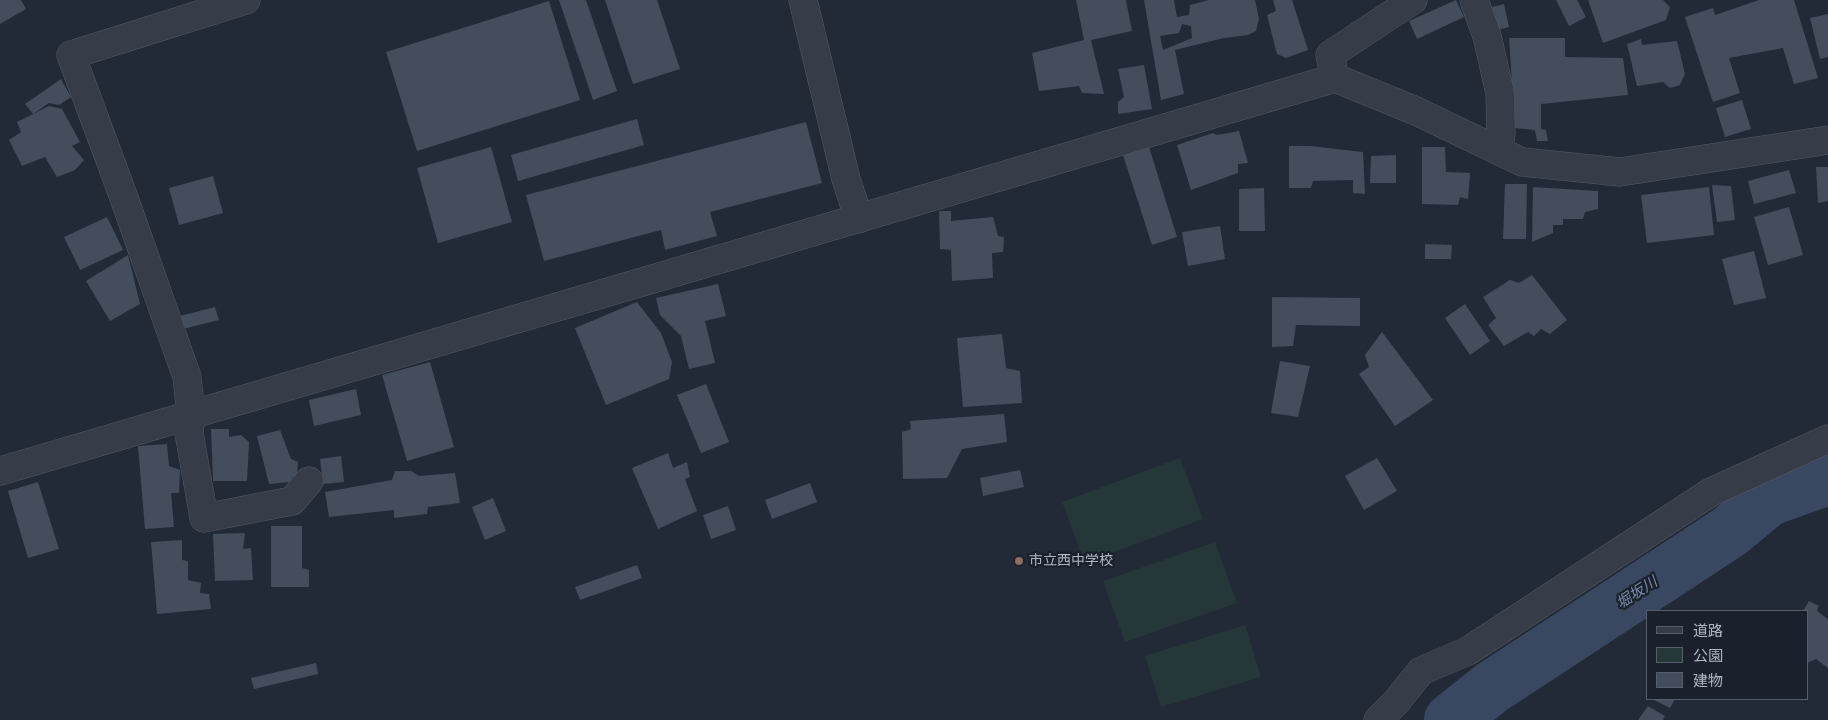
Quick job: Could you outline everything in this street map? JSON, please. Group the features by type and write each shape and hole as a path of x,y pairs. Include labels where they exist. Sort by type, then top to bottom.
{"street":[{"path":"246,0 71,55 188,377 191,414 189,433 204,518 292,501 309,482"},
{"path":"803,0 846,179 859,219"},
{"path":"1335,78 1330,55 1413,0"},
{"path":"1474,0 1487,36 1500,93 1501,134 1498,150"},
{"path":"0,471 1335,78 1416,111 1522,162 1620,172 1828,140"},
{"path":"1378,720 1397,701 1421,671 1468,651 1711,492 1828,439"}],"green space":[{"path":"1180,458 1203,519 1085,563 1062,502"},
{"path":"1215,542 1237,603 1125,642 1103,581"},
{"path":"1245,625 1261,677 1161,707 1145,656"}],"building":[{"path":"0,0 21,0 26,9 0,24"},
{"path":"559,0 586,0 617,91 593,100"},
{"path":"605,0 657,0 680,69 633,84"},
{"path":"1076,0 1126,0 1132,31 1091,40 1104,94 1082,93 1079,86 1039,91 1032,53 1084,40"},
{"path":"1144,0 1174,0 1177,17 1189,15 1190,5 1209,0 1255,0 1259,19 1256,31 1248,35 1224,38 1175,50 1184,94 1161,100","holes":["1182,24 1191,26 1192,38 1163,50 1160,36 1179,33"]},
{"path":"1273,0 1292,0 1308,50 1286,58 1277,54 1267,15 1276,11"},
{"path":"1456,0 1464,17 1417,39 1409,21"},
{"path":"1556,0 1577,0 1586,17 1569,26"},
{"path":"1588,0 1663,0 1670,7 1666,20 1603,43"},
{"path":"1759,0 1794,0 1818,78 1794,84 1783,48 1729,58 1740,93 1713,102 1685,17 1713,8 1715,15"},
{"path":"549,1 580,100 417,151 386,52"},
{"path":"1504,4 1509,27 1497,30 1492,7"},
{"path":"1828,14 1828,57 1820,59 1810,18"},
{"path":"1509,38 1565,38 1565,57 1623,58 1628,95 1541,104 1541,129 1546,130 1548,141 1537,141 1535,130 1515,128"},
{"path":"1641,39 1642,45 1677,41 1685,74 1680,85 1670,88 1663,82 1637,86 1627,44"},
{"path":"1144,65 1152,109 1118,114 1118,102 1124,97 1118,69"},
{"path":"61,79 71,97 59,105 49,103 33,114 25,104"},
{"path":"1742,100 1751,129 1725,137 1716,108"},
{"path":"49,106 62,109 80,142 72,146 84,160 75,170 57,177 45,157 22,166 9,140 21,132 17,122"},
{"path":"637,119 644,145 518,181 511,155"},
{"path":"806,122 822,183 710,212 717,236 665,250 661,230 544,261 526,195"},
{"path":"1239,131 1248,163 1238,164 1238,173 1191,190 1177,145 1213,133 1217,135"},
{"path":"1289,146 1310,146 1363,152 1365,194 1353,193 1353,180 1313,181 1311,188 1289,188"},
{"path":"491,147 512,222 438,243 417,168"},
{"path":"1149,147 1177,237 1152,245 1123,155"},
{"path":"1422,147 1445,147 1446,172 1470,173 1468,199 1460,197 1458,205 1422,204"},
{"path":"1396,155 1396,183 1370,183 1371,156"},
{"path":"1816,167 1828,167 1828,201 1818,203"},
{"path":"1789,170 1796,193 1754,204 1748,181"},
{"path":"213,176 223,213 179,225 169,188"},
{"path":"1505,184 1527,184 1526,239 1503,239"},
{"path":"1712,185 1731,186 1735,220 1717,222"},
{"path":"1533,187 1598,191 1598,209 1585,212 1583,219 1563,219 1563,225 1553,225 1553,233 1532,242"},
{"path":"1709,187 1714,235 1647,243 1641,195"},
{"path":"1264,188 1265,231 1239,231 1239,189"},
{"path":"1789,207 1803,255 1768,265 1754,217"},
{"path":"939,211 951,211 951,221 993,217 998,236 1004,237 1003,252 992,253 993,278 952,281 951,250 940,249"},
{"path":"107,217 123,250 80,270 64,237"},
{"path":"1220,226 1225,259 1188,266 1182,232"},
{"path":"1425,244 1452,245 1451,259 1425,259"},
{"path":"1754,251 1766,298 1734,305 1722,259"},
{"path":"128,255 140,304 110,321 86,281"},
{"path":"1532,275 1567,320 1550,334 1541,329 1534,336 1528,332 1504,346 1488,325 1496,318 1483,297 1510,280 1519,283"},
{"path":"718,284 726,316 705,321 715,363 689,369 681,336 660,315 656,298"},
{"path":"1272,297 1360,298 1360,326 1296,325 1293,346 1272,347"},
{"path":"637,302 661,333 672,362 669,379 606,405 575,328"},
{"path":"1465,304 1490,341 1470,355 1445,318"},
{"path":"215,307 219,320 183,329 180,316"},
{"path":"1382,332 1433,400 1395,426 1359,374 1369,367 1365,355"},
{"path":"1002,334 1006,368 1020,371 1022,403 963,407 957,338"},
{"path":"1280,361 1310,366 1298,417 1271,413"},
{"path":"430,362 454,447 407,461 382,375"},
{"path":"706,384 729,442 701,453 677,395"},
{"path":"356,389 361,415 314,426 309,400"},
{"path":"1004,414 1007,442 962,449 947,478 903,479 902,432 911,429 910,421"},
{"path":"211,429 229,429 229,437 241,435 249,442 247,481 213,481"},
{"path":"280,430 291,459 298,462 297,476 292,477 291,482 269,484 257,436"},
{"path":"167,444 169,466 180,470 179,493 171,493 174,527 145,529 138,446"},
{"path":"668,453 673,468 687,462 690,477 685,479 697,511 658,529 632,468"},
{"path":"341,456 344,482 323,484 320,459"},
{"path":"1377,458 1397,491 1364,510 1345,476"},
{"path":"1020,470 1024,487 983,496 980,478"},
{"path":"395,471 411,471 419,476 455,473 460,503 428,507 427,514 394,518 394,510 329,517 325,492 392,480"},
{"path":"38,482 59,549 28,558 8,491"},
{"path":"810,483 817,502 772,519 765,500"},
{"path":"493,498 506,531 485,540 472,507"},
{"path":"728,506 736,530 711,539 703,515"},
{"path":"271,526 302,526 302,568 309,570 309,587 271,587"},
{"path":"245,533 243,549 251,548 253,580 215,581 213,534"},
{"path":"182,540 182,560 188,561 188,580 201,583 200,593 209,594 211,609 157,614 151,542"},
{"path":"637,565 642,578 580,600 575,587"},
{"path":"1809,601 1819,606 1817,611 1828,619 1828,668 1816,659 1808,663 1808,610 1804,610"},
{"path":"316,663 318,674 254,689 251,678"},
{"path":"1654,700 1674,700 1670,708"},
{"path":"1648,706 1665,716 1663,720 1638,720"}],"waterway":[{"name":"堀坂川","path":"1451,720 1491,688 1729,532 1769,499 1828,478"}],"place":[{"name":"市立西中学校","path":"1019,561"}]}
